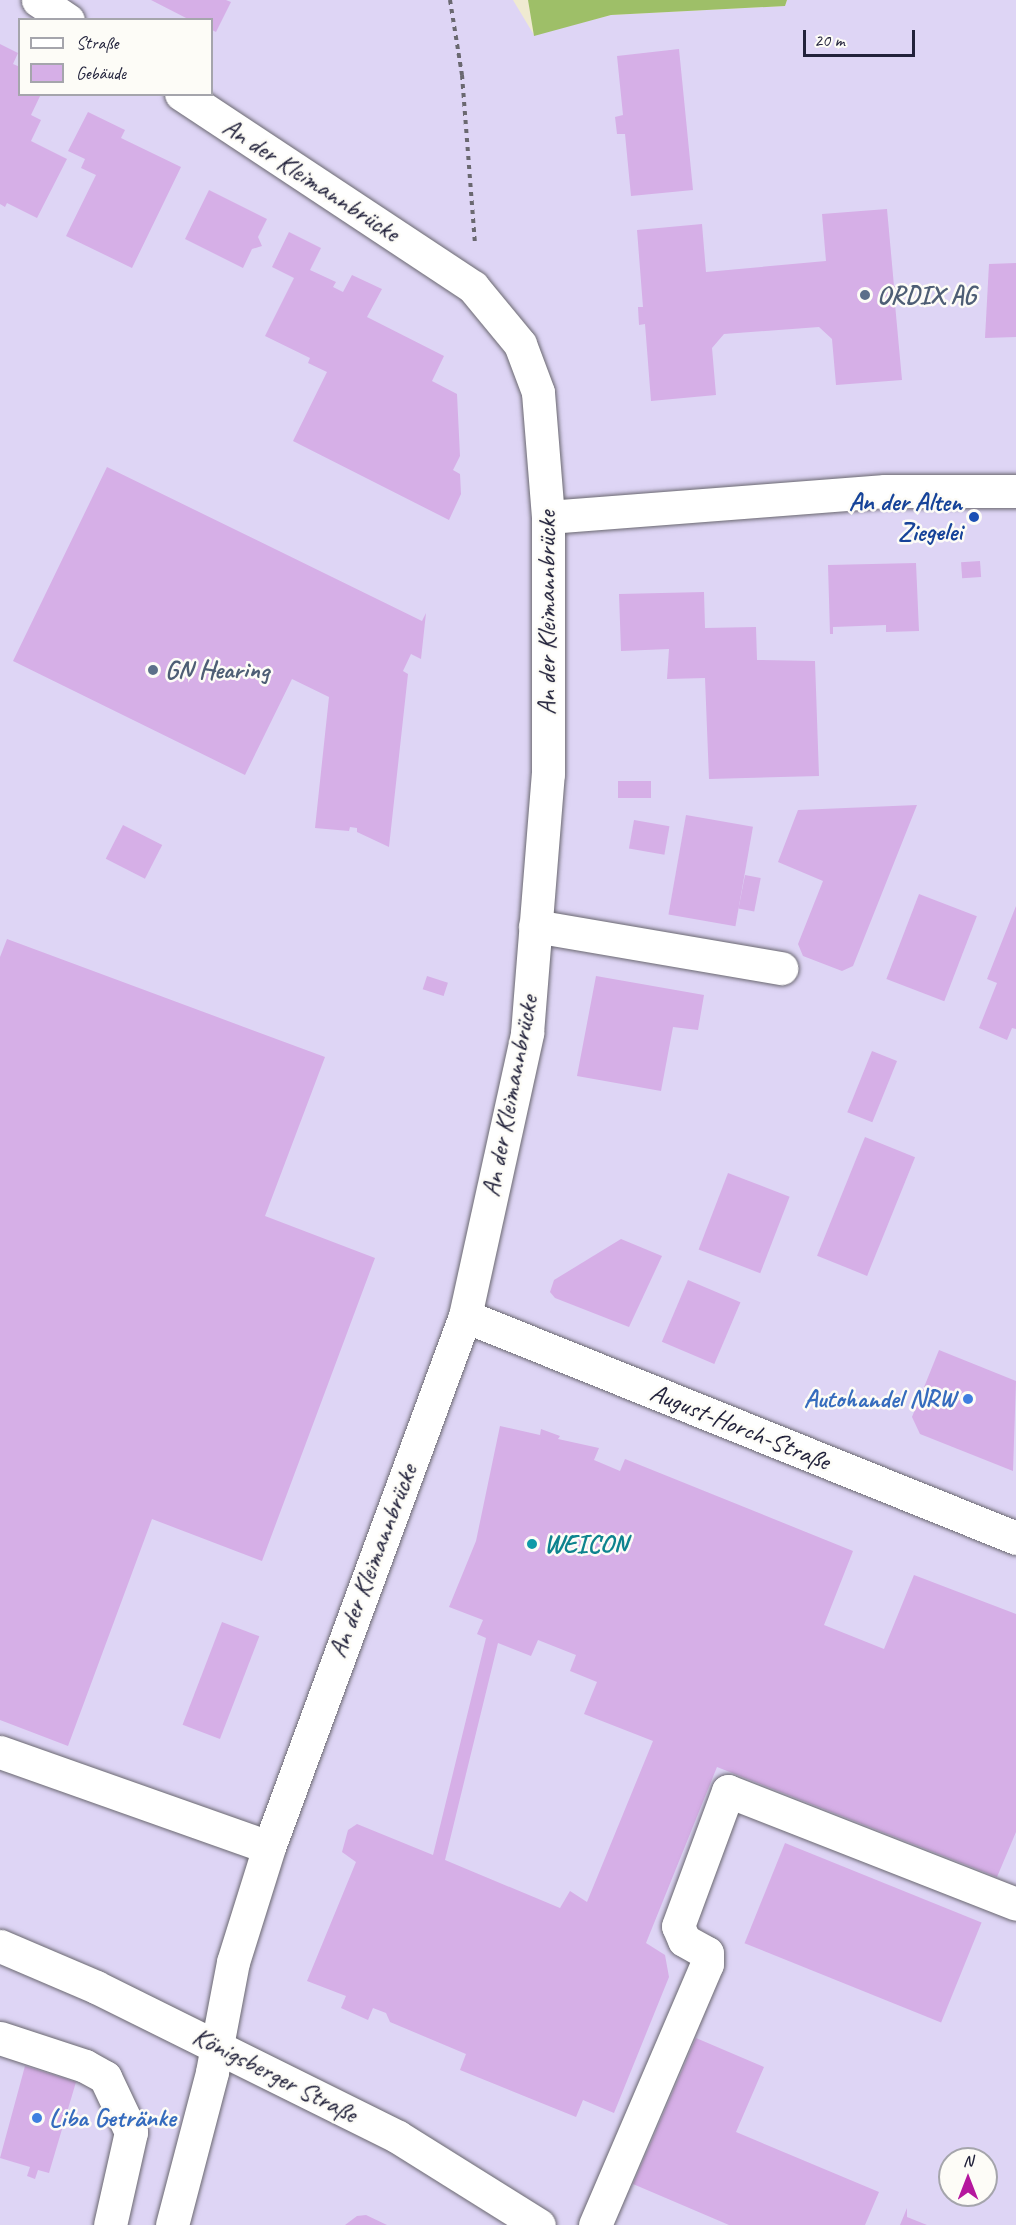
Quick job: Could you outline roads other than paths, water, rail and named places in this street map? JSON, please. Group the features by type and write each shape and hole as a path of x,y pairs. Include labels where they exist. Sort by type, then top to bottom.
{"street":[{"path":"38,0 65,18"},
{"name":"An der Kleimannbrücke","path":"172,2225 218,2045 233,1962 269,1846 465,1316 527,1033 548,774 548,517 538,392 520,345 473,287 185,96"},
{"path":"548,517 885,491 1016,491"},
{"path":"535,926 781,968"},
{"name":"August-Horch-Straße","path":"465,1316 1016,1538"},
{"path":"0,1752 269,1846"},
{"path":"596,2225 707,1964 707,1953 684,1940 678,1926 728,1791 1016,1904"},
{"name":"Königsberger Straße","path":"0,1946 218,2045 398,2137 539,2225"},
{"path":"0,2038 85,2066 105,2077 131,2132 110,2225"}],"place":[{"name":"ORDIX AG","path":"865,295"},
{"name":"An der Alten Ziegelei","path":"974,517"},
{"name":"GN Hearing","path":"153,670"},
{"name":"Autohandel NRW","path":"968,1399"},
{"name":"WEICON","path":"532,1544"},
{"name":"Liba Getränke","path":"37,2118"}]}
